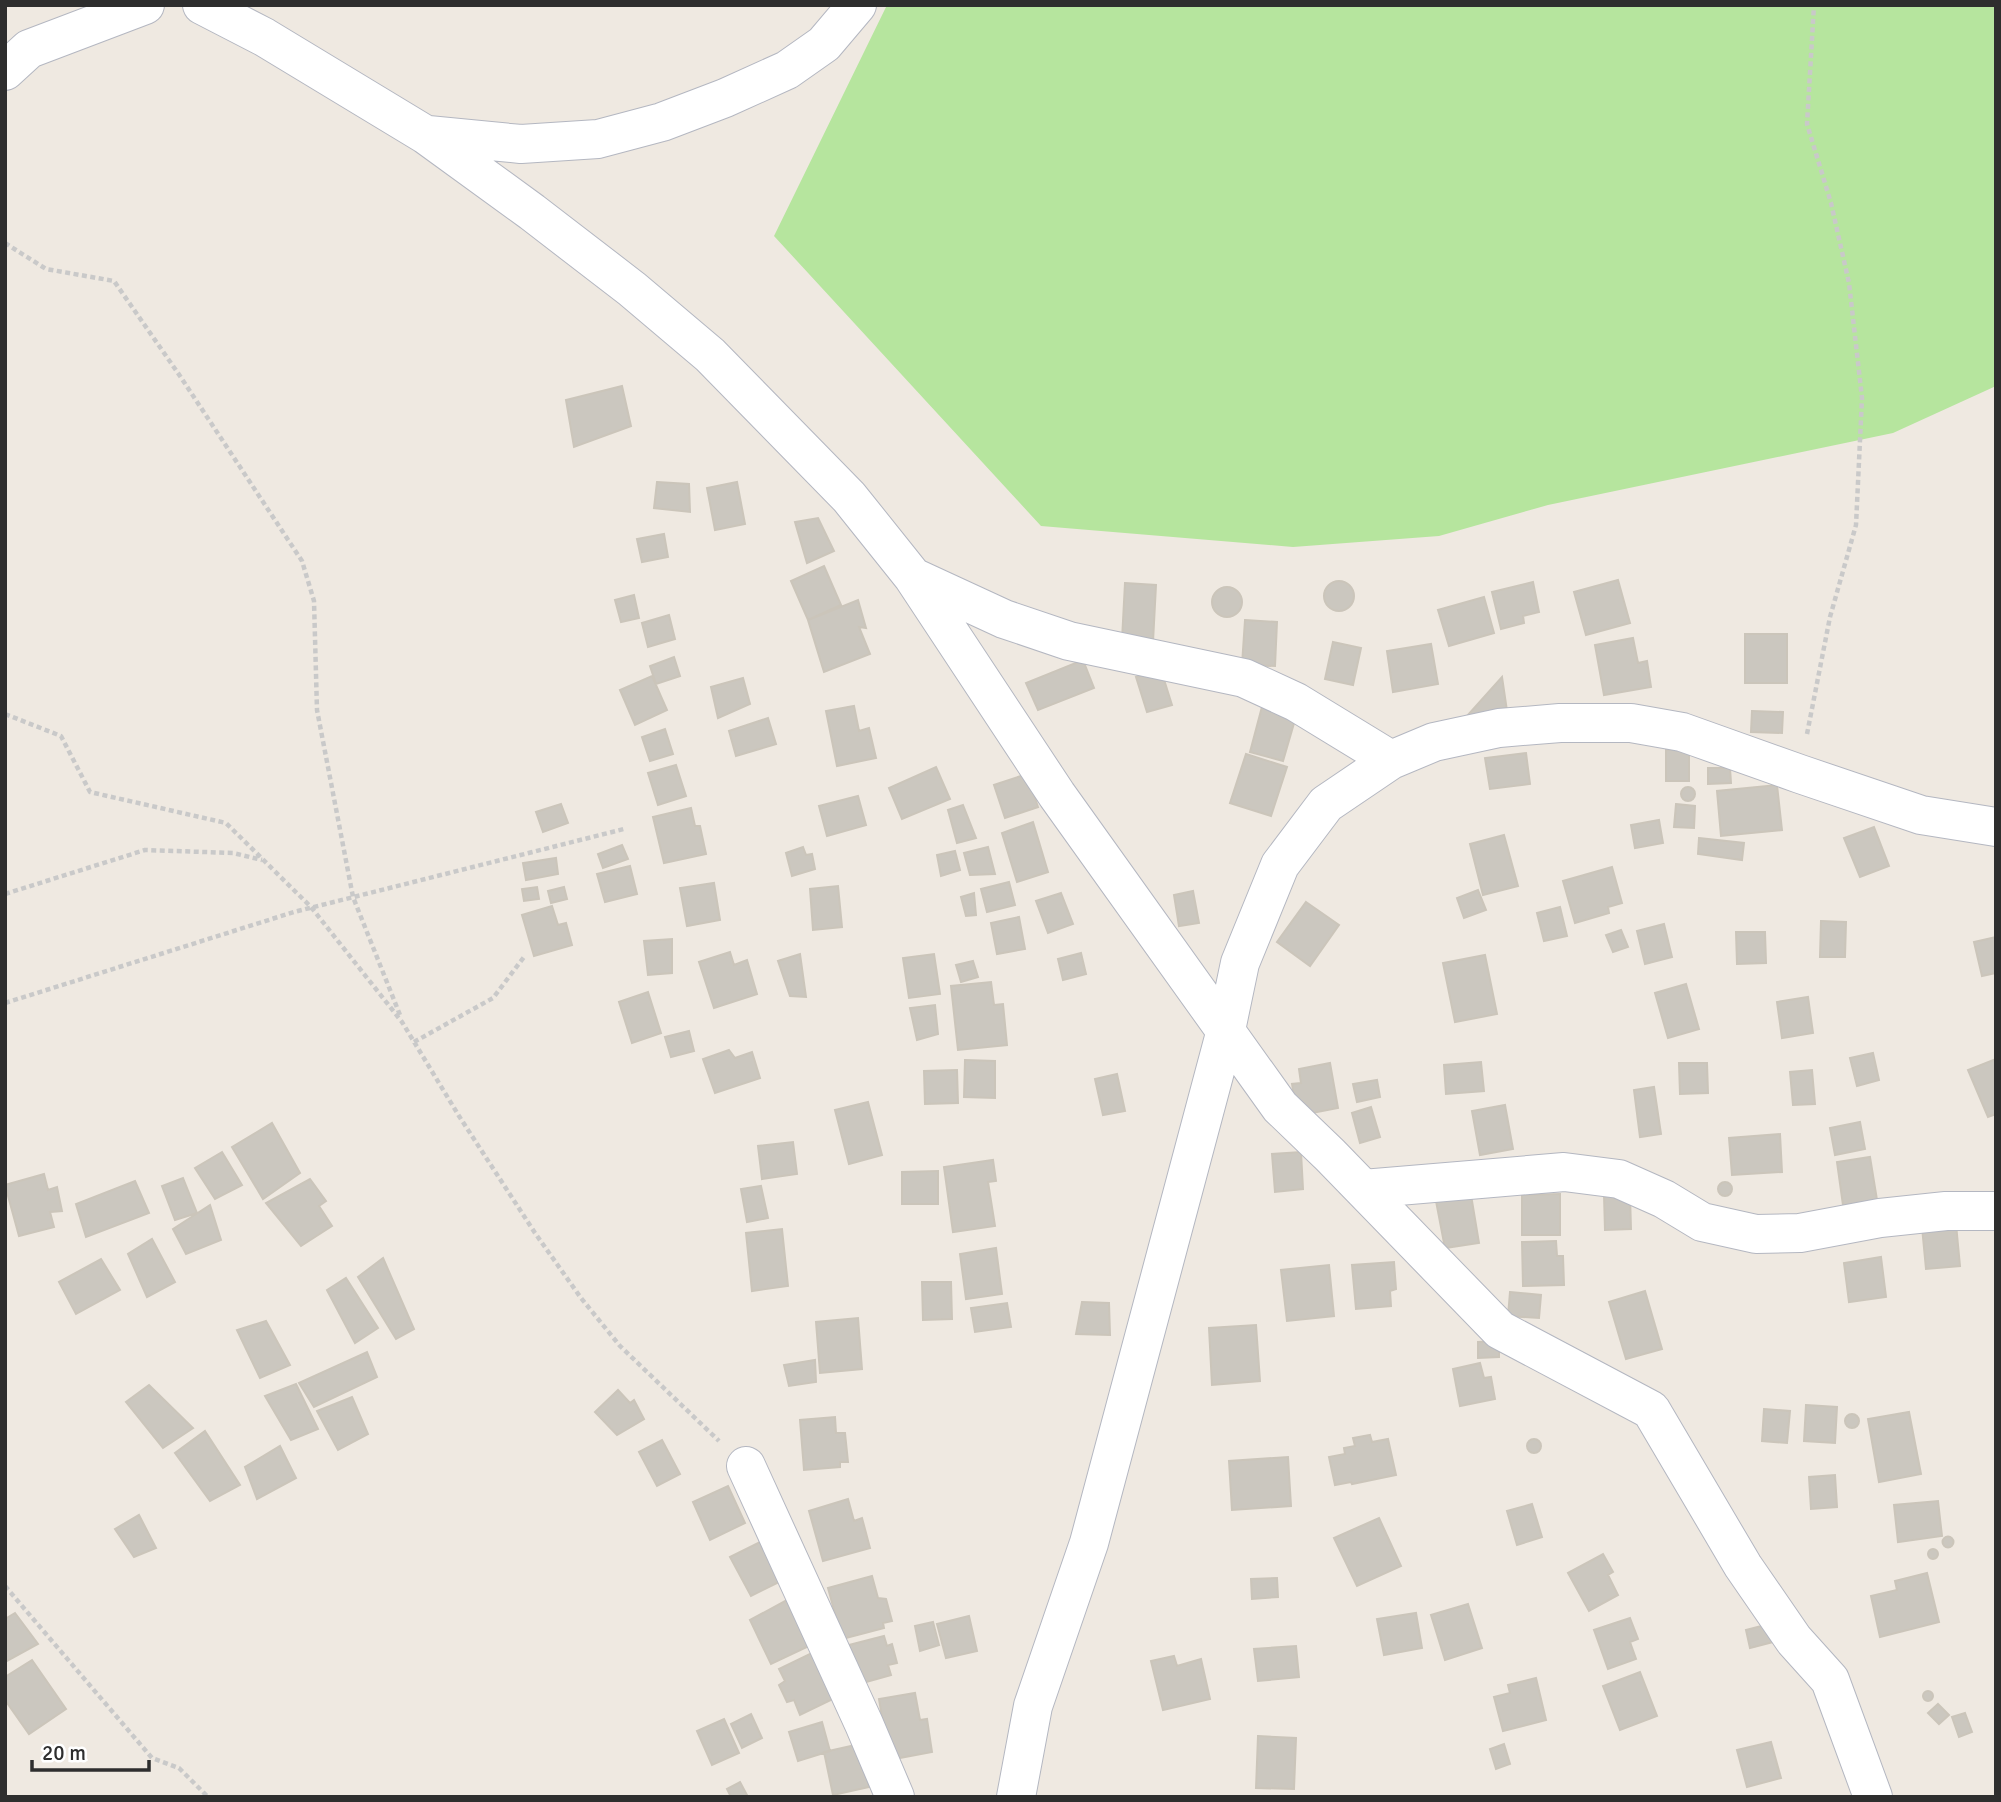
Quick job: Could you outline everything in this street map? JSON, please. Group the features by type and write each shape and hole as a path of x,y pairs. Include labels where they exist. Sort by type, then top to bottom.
{"street":[{"path":"5,71 29,49 145,5"},
{"path":"202,5 264,37 426,135 632,289 710,355 849,496 913,577 1057,795 1280,1107 1500,1330 1651,1410 1743,1566 1794,1640 1830,1679 1873,1797"},
{"path":"426,135 521,144 598,139 662,122 786,71 824,44 857,5"},
{"path":"913,577 1004,619 1069,641 1244,678 1296,702 1391,760"},
{"path":"1016,1797 1033,1706 1089,1543 1226,1030 1240,963 1280,865 1326,804 1391,760 1434,742 1499,728 1560,723 1631,723 1682,732 1922,814 1996,827"},
{"path":"1363,1189 1564,1172 1619,1179 1664,1199 1702,1222 1756,1234 1800,1233 1880,1217 1933,1212 1996,1211"},
{"path":"746,1466 895,1797"}],"path":[{"path":"1800,774 1830,617 1856,525 1862,398 1849,283 1832,203 1807,124 1814,5"},
{"path":"5,243 46,269 114,281 302,561 314,601 317,709 353,897 402,1022"},
{"path":"5,714 61,736 90,792 226,823 311,907 402,1022 467,1128 581,1298 620,1346 746,1466"},
{"path":"5,1003 311,907 624,829"},
{"path":"5,894 145,850 233,853 265,861"},
{"path":"414,1042 493,998 524,957"},
{"path":"5,1586 152,1758 179,1768 208,1797"}],"green space":[{"path":"887,5 1996,5 1996,386 1893,433 1548,505 1439,536 1293,547 1041,526 774,236"}],"building":[{"path":"622,386 631,426 574,447 566,400"},
{"path":"657,482 689,484 690,512 654,508"},
{"path":"737,482 745,524 715,530 707,488"},
{"path":"818,518 834,551 807,563 795,522"},
{"path":"664,534 668,557 642,562 637,539"},
{"path":"824,566 841,605 808,620 791,581"},
{"path":"1618,580 1630,623 1586,635 1574,592"},
{"path":"1339,581 1350,585 1354,596 1350,607 1339,611 1328,607 1324,596 1328,585"},
{"path":"1533,582 1539,612 1523,616 1524,623 1501,629 1492,592"},
{"path":"1125,583 1156,585 1153,642 1122,640"},
{"path":"1227,587 1238,591 1242,602 1238,613 1227,617 1216,613 1212,602 1216,591"},
{"path":"634,595 639,618 621,622 615,600"},
{"path":"1484,597 1494,633 1449,646 1438,610"},
{"path":"858,600 866,628 859,627 870,654 824,672 808,620"},
{"path":"669,615 675,639 648,647 642,623"},
{"path":"1245,620 1277,622 1275,666 1242,665"},
{"path":"1745,634 1787,634 1787,683 1745,683"},
{"path":"1633,638 1638,663 1647,661 1651,687 1604,695 1595,645"},
{"path":"1333,642 1361,648 1353,685 1325,679"},
{"path":"1431,644 1438,684 1393,692 1387,651"},
{"path":"674,657 680,676 656,684 650,666"},
{"path":"1083,660 1094,688 1038,710 1026,683"},
{"path":"1161,670 1172,705 1147,712 1136,677"},
{"path":"652,676 667,710 635,725 620,690"},
{"path":"1502,677 1507,711 1466,717"},
{"path":"743,678 750,704 718,718 711,687"},
{"path":"1263,703 1297,713 1283,761 1250,752"},
{"path":"854,706 859,731 869,728 876,758 837,766 826,711"},
{"path":"1752,711 1783,712 1782,733 1751,732"},
{"path":"768,718 776,744 736,756 729,731"},
{"path":"665,729 673,754 650,761 642,737"},
{"path":"1689,749 1689,781 1666,781 1666,750"},
{"path":"1526,753 1530,784 1490,789 1485,758"},
{"path":"1246,754 1287,767 1271,816 1230,803"},
{"path":"676,765 686,796 658,805 648,773"},
{"path":"936,767 950,799 902,819 889,788"},
{"path":"1708,768 1730,768 1731,783 1708,784"},
{"path":"1027,774 1038,807 1005,818 994,785"},
{"path":"1777,785 1782,830 1721,836 1717,791"},
{"path":"1688,787 1693,789 1693,799 1688,801 1683,799 1681,794 1683,789"},
{"path":"858,796 866,825 827,836 819,806"},
{"path":"561,804 568,823 543,832 536,812"},
{"path":"1676,804 1695,806 1694,828 1674,827"},
{"path":"963,805 976,838 957,843 948,810"},
{"path":"691,808 695,826 700,826 706,854 664,863 653,817"},
{"path":"1659,820 1663,843 1635,848 1631,825"},
{"path":"1033,822 1048,872 1017,882 1002,833"},
{"path":"1874,827 1889,866 1860,877 1844,838"},
{"path":"1504,835 1518,886 1483,895 1470,844"},
{"path":"1699,838 1744,843 1742,860 1698,854"},
{"path":"622,845 628,859 603,868 598,854"},
{"path":"803,847 806,855 812,854 815,869 792,876 786,853"},
{"path":"988,847 995,874 970,875 964,853"},
{"path":"955,851 960,870 941,876 937,855"},
{"path":"556,858 558,874 526,880 523,863"},
{"path":"630,866 637,894 605,902 597,874"},
{"path":"1612,867 1622,903 1608,907 1609,913 1575,923 1563,881"},
{"path":"1009,882 1015,905 987,912 981,889"},
{"path":"714,883 720,920 687,926 680,888"},
{"path":"838,886 842,927 813,930 810,889"},
{"path":"537,887 539,899 524,901 522,889"},
{"path":"564,887 567,899 551,903 548,891"},
{"path":"1478,890 1486,910 1464,918 1457,898"},
{"path":"1193,891 1199,923 1179,926 1174,895"},
{"path":"974,893 976,915 966,916 961,897"},
{"path":"1061,893 1073,924 1048,933 1036,901"},
{"path":"1306,902 1339,925 1310,966 1277,942"},
{"path":"552,906 558,925 566,923 572,945 534,956 522,915"},
{"path":"1560,907 1567,936 1544,941 1537,913"},
{"path":"1019,917 1025,949 997,954 991,923"},
{"path":"1821,921 1846,922 1845,957 1820,957"},
{"path":"1664,924 1672,957 1645,964 1637,931"},
{"path":"1621,930 1628,947 1613,952 1606,935"},
{"path":"1736,932 1765,932 1766,963 1737,964"},
{"path":"1996,937 1996,973 1982,976 1974,942"},
{"path":"672,939 672,973 648,975 644,941"},
{"path":"730,952 734,965 747,960 757,994 714,1008 699,962"},
{"path":"1081,953 1086,974 1063,980 1058,959"},
{"path":"800,954 806,997 790,996 778,961"},
{"path":"934,954 940,994 909,998 903,958"},
{"path":"1485,955 1497,1014 1455,1022 1443,963"},
{"path":"973,961 978,977 961,982 956,965"},
{"path":"991,982 994,1005 1003,1004 1007,1045 958,1050 951,986"},
{"path":"1686,984 1699,1029 1668,1038 1655,993"},
{"path":"648,992 661,1033 632,1043 619,1002"},
{"path":"1808,997 1813,1033 1782,1038 1777,1002"},
{"path":"935,1005 938,1034 917,1040 910,1008"},
{"path":"689,1031 694,1051 671,1057 665,1037"},
{"path":"729,1050 735,1058 752,1052 760,1078 715,1093 703,1059"},
{"path":"1873,1053 1879,1080 1857,1086 1850,1058"},
{"path":"1996,1059 1996,1114 1988,1117 1968,1070"},
{"path":"965,1060 995,1061 995,1098 964,1097"},
{"path":"1481,1062 1484,1091 1446,1094 1444,1065"},
{"path":"1330,1063 1338,1108 1307,1114 1296,1107 1292,1084 1301,1083 1299,1069"},
{"path":"1679,1063 1707,1063 1708,1093 1680,1094"},
{"path":"957,1070 958,1103 925,1104 924,1071"},
{"path":"1812,1070 1815,1104 1793,1105 1790,1072"},
{"path":"1117,1074 1125,1111 1103,1115 1095,1079"},
{"path":"1377,1080 1380,1097 1357,1102 1353,1084"},
{"path":"1654,1087 1661,1134 1640,1137 1634,1090"},
{"path":"868,1102 882,1155 849,1164 835,1110"},
{"path":"1505,1105 1513,1149 1480,1155 1472,1111"},
{"path":"1371,1107 1380,1137 1360,1143 1352,1113"},
{"path":"1860,1122 1865,1149 1835,1155 1830,1128"},
{"path":"272,1123 300,1173 263,1199 232,1147"},
{"path":"1780,1134 1782,1172 1732,1175 1729,1138"},
{"path":"793,1142 797,1174 762,1179 758,1146"},
{"path":"222,1152 242,1185 215,1199 195,1168"},
{"path":"1301,1152 1303,1189 1275,1192 1272,1154"},
{"path":"1870,1157 1877,1200 1843,1205 1837,1162"},
{"path":"993,1160 996,1181 988,1182 995,1226 953,1232 944,1167"},
{"path":"938,1171 938,1204 902,1204 902,1172"},
{"path":"44,1174 48,1190 57,1187 62,1211 50,1212 54,1227 19,1236 5,1185"},
{"path":"183,1178 197,1213 175,1220 162,1186"},
{"path":"310,1179 326,1201 319,1206 332,1226 301,1246 266,1203"},
{"path":"135,1181 149,1213 86,1237 76,1204"},
{"path":"1722,1182 1728,1182 1732,1189 1728,1196 1722,1196 1718,1192 1718,1186"},
{"path":"761,1186 768,1218 747,1222 741,1189"},
{"path":"1560,1194 1560,1235 1522,1235 1522,1195"},
{"path":"1471,1195 1479,1243 1445,1248 1436,1201"},
{"path":"1604,1195 1630,1195 1631,1229 1605,1230"},
{"path":"210,1205 221,1240 186,1254 173,1229"},
{"path":"1956,1224 1960,1266 1926,1269 1922,1227"},
{"path":"782,1229 788,1286 752,1291 746,1233"},
{"path":"152,1239 175,1282 147,1297 128,1254"},
{"path":"1556,1241 1557,1256 1563,1256 1564,1285 1523,1286 1522,1242"},
{"path":"996,1248 1002,1294 966,1299 960,1254"},
{"path":"1881,1257 1886,1297 1849,1302 1844,1263"},
{"path":"383,1258 414,1329 396,1339 358,1277"},
{"path":"101,1259 120,1290 76,1314 59,1282"},
{"path":"1394,1262 1396,1289 1390,1291 1391,1306 1356,1309 1352,1265"},
{"path":"1329,1265 1334,1316 1287,1321 1281,1270"},
{"path":"346,1278 378,1328 355,1343 327,1290"},
{"path":"922,1282 951,1282 952,1319 923,1320"},
{"path":"1645,1291 1662,1349 1626,1359 1609,1302"},
{"path":"1510,1292 1541,1295 1539,1318 1508,1316"},
{"path":"1082,1302 1109,1303 1110,1335 1076,1334"},
{"path":"1007,1303 1011,1327 975,1332 971,1308"},
{"path":"858,1318 862,1369 820,1373 816,1322"},
{"path":"266,1321 290,1365 260,1378 237,1330"},
{"path":"1256,1325 1260,1381 1212,1385 1209,1328"},
{"path":"1499,1341 1499,1357 1478,1358 1478,1342"},
{"path":"367,1352 377,1377 314,1407 299,1383"},
{"path":"815,1360 816,1382 789,1386 784,1365"},
{"path":"1480,1363 1484,1378 1491,1377 1495,1399 1460,1406 1453,1369"},
{"path":"296,1384 318,1429 291,1440 265,1396"},
{"path":"149,1385 193,1428 163,1448 126,1402"},
{"path":"618,1390 630,1403 634,1400 644,1419 617,1435 595,1412"},
{"path":"352,1397 368,1434 338,1450 317,1411"},
{"path":"1806,1405 1837,1407 1835,1443 1804,1441"},
{"path":"1764,1409 1790,1411 1787,1443 1762,1441"},
{"path":"1909,1412 1921,1474 1879,1482 1868,1419"},
{"path":"1852,1414 1857,1416 1857,1426 1852,1428 1847,1426 1845,1421 1847,1416"},
{"path":"835,1417 836,1433 845,1433 848,1462 840,1462 840,1467 804,1470 800,1420"},
{"path":"205,1431 240,1485 210,1501 175,1453"},
{"path":"1370,1435 1372,1442 1388,1439 1396,1475 1335,1485 1329,1457 1345,1454 1344,1448 1355,1446 1353,1438"},
{"path":"1531,1439 1537,1439 1541,1446 1537,1453 1531,1453 1527,1449 1527,1443"},
{"path":"662,1440 680,1474 657,1486 639,1452"},
{"path":"280,1446 296,1478 257,1499 245,1467"},
{"path":"1288,1457 1291,1506 1232,1510 1229,1461"},
{"path":"1835,1475 1837,1507 1811,1509 1809,1477"},
{"path":"728,1486 745,1523 710,1540 693,1502"},
{"path":"848,1499 854,1521 862,1518 870,1548 823,1561 809,1511"},
{"path":"1938,1501 1942,1536 1898,1542 1894,1505"},
{"path":"1532,1504 1542,1537 1517,1545 1507,1511"},
{"path":"139,1515 156,1548 134,1557 115,1529"},
{"path":"1379,1518 1401,1566 1357,1586 1334,1538"},
{"path":"1948,1537 1952,1538 1952,1546 1948,1547 1944,1546 1943,1542 1944,1538"},
{"path":"760,1542 781,1581 751,1596 730,1557"},
{"path":"1933,1549 1937,1550 1937,1558 1933,1559 1929,1558 1928,1554 1929,1550"},
{"path":"1603,1554 1613,1572 1608,1575 1618,1595 1589,1611 1568,1573"},
{"path":"1927,1573 1939,1622 1880,1637 1871,1596 1897,1590 1895,1581"},
{"path":"872,1576 878,1598 886,1599 892,1621 883,1623 884,1628 842,1639 828,1588"},
{"path":"1277,1578 1278,1597 1252,1599 1251,1579"},
{"path":"789,1599 811,1645 771,1664 750,1620"},
{"path":"1468,1604 1482,1648 1445,1660 1431,1615"},
{"path":"15,1613 38,1644 5,1662 5,1619"},
{"path":"1416,1613 1422,1648 1384,1655 1377,1619"},
{"path":"969,1616 977,1651 946,1658 937,1624"},
{"path":"1630,1618 1638,1639 1630,1642 1636,1659 1608,1669 1594,1630"},
{"path":"933,1622 939,1645 920,1651 915,1626"},
{"path":"1773,1623 1777,1641 1750,1648 1746,1630"},
{"path":"884,1636 887,1646 892,1644 897,1663 888,1665 891,1675 859,1684 849,1645"},
{"path":"1296,1646 1299,1677 1258,1681 1254,1649"},
{"path":"818,1650 839,1696 800,1715 794,1700 787,1702 779,1685 785,1681 779,1669"},
{"path":"1174,1656 1177,1666 1201,1659 1210,1699 1163,1710 1151,1661"},
{"path":"32,1660 66,1709 29,1734 5,1700 5,1677"},
{"path":"1640,1672 1657,1716 1620,1730 1603,1686"},
{"path":"1536,1678 1546,1720 1503,1731 1494,1697 1510,1693 1508,1685"},
{"path":"1928,1691 1932,1692 1932,1700 1928,1701 1924,1700 1923,1696 1924,1692"},
{"path":"915,1693 920,1720 927,1719 932,1752 889,1760 879,1699"},
{"path":"1938,1704 1949,1715 1939,1724 1928,1713"},
{"path":"1965,1713 1972,1732 1959,1737 1952,1717"},
{"path":"751,1714 762,1738 742,1748 731,1724"},
{"path":"724,1719 739,1753 712,1765 697,1731"},
{"path":"822,1722 830,1751 798,1761 789,1732"},
{"path":"1258,1736 1296,1738 1294,1789 1256,1788"},
{"path":"1771,1742 1781,1778 1747,1787 1737,1750"},
{"path":"860,1744 869,1787 833,1795 824,1752"},
{"path":"1504,1744 1510,1764 1496,1769 1490,1749"},
{"path":"740,1782 748,1797 731,1797 727,1789"}]}
